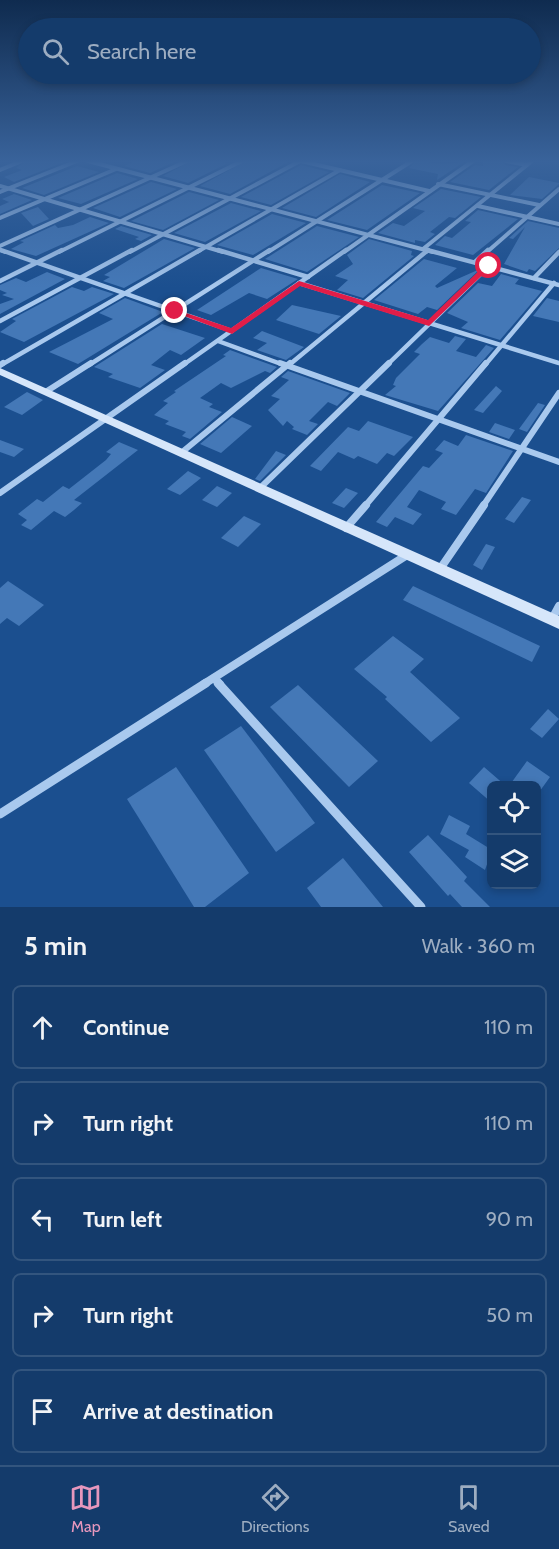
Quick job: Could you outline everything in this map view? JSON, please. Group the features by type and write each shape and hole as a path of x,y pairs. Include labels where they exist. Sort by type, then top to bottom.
{"main road":[{"path":"0,371 556,621"}],"street":[{"path":"0,218 34,203"},
{"path":"63,203 308,277"},
{"path":"0,248 94,203"},
{"path":"0,281 158,203"},
{"path":"0,321 220,203"},
{"path":"250,203 557,284 500,345 346,528"},
{"path":"0,365 281,203"},
{"path":"46,391 345,203"},
{"path":"0,494 411,203"},
{"path":"181,453 481,203"},
{"path":"530,203 539,205"},
{"path":"475,262 539,205"},
{"path":"478,206 559,224"},
{"path":"0,248 124,295 232,331"},
{"path":"534,278 559,252"},
{"path":"259,489 489,266"},
{"path":"299,283 559,363"},
{"path":"218,341 559,462"},
{"path":"440,570 559,393"},
{"path":"0,814 406,555"},
{"path":"556,621 559,606"},
{"path":"214,678 421,907"}],"building":[{"path":"6,203 24,203 0,214 0,206"},
{"path":"103,203 148,203 120,217 93,208"},
{"path":"166,203 213,203 163,230 131,221"},
{"path":"230,203 261,211 205,242 174,233"},
{"path":"290,203 337,203 316,217 282,208"},
{"path":"353,203 405,203 367,230 327,220"},
{"path":"420,203 473,203 455,218 449,217 430,232 435,234 425,242 415,240 415,243 378,233 393,223 404,226 425,211 413,208"},
{"path":"38,207 49,219 33,226 21,213"},
{"path":"478,210 518,219 473,255 435,245 445,236 452,238 471,222 465,221"},
{"path":"272,214 306,223 253,255 217,245"},
{"path":"90,217 109,223 36,256 11,249 24,242 20,241 55,225 58,228 73,225"},
{"path":"528,221 559,228 559,248 535,271 529,269 527,272 504,264 525,227 513,239 509,238"},
{"path":"121,226 152,235 141,241 135,239 139,237 115,229"},
{"path":"317,226 359,237 307,272 265,259"},
{"path":"164,239 195,248 124,288 103,281 110,277 104,275"},
{"path":"369,239 412,251 411,255 414,256 363,298 337,290 348,280 335,276 353,264 347,255"},
{"path":"424,259 457,268 435,286 437,288 480,269 437,310 427,307 418,314 374,300"},
{"path":"261,268 298,279 267,299 249,293 211,315 197,310"},
{"path":"47,272 65,279 0,314 0,304 14,299 2,295 7,293 0,290 0,285 16,278 26,282"},
{"path":"501,274 519,279 515,284 542,291 500,340 461,328 468,322 447,313 478,283 492,286"},
{"path":"72,287 84,291 92,287 114,294 24,342 0,332 16,321 12,319"},
{"path":"125,298 163,312 78,364 49,352 113,319 99,313"},
{"path":"547,298 559,301 559,322 533,316"},
{"path":"292,305 341,316 319,334 276,320"},
{"path":"162,324 205,338 181,355 170,350 151,365 165,370 140,388 108,377 113,374 94,367"},
{"path":"262,331 304,347 286,360 257,350 267,343 253,338"},
{"path":"455,336 466,339 456,351 476,357 486,345 494,348 438,411 385,395 396,386 393,385 396,378 420,354 414,352 430,337 449,343"},
{"path":"230,350 277,367 270,373 265,371 231,388 221,383 200,398 213,404 209,407 222,412 190,439 182,436 186,432 165,424 169,421 154,415 168,403 163,401 176,392 174,391 226,356 223,355"},
{"path":"288,371 350,393 337,406 328,402 309,421 318,424 307,435 292,429 294,427 287,421 283,426 268,410 280,399 271,396 289,380 281,377"},
{"path":"496,386 502,391 483,413 474,410"},
{"path":"27,392 43,400 22,415 4,407"},
{"path":"538,403 545,405 527,432 519,429"},
{"path":"232,417 252,426 221,453 200,444"},
{"path":"368,421 413,437 394,456 387,453 377,464 358,456 354,459 338,452 321,471 310,466 348,427 359,431"},
{"path":"495,423 515,430 509,439 489,432"},
{"path":"466,435 513,451 486,493 475,489 456,515 441,509 446,502 419,490 407,507 422,514 413,525 395,517 387,527 376,522 423,466 429,468 443,453 435,450 444,440 458,446"},
{"path":"0,440 24,449 14,457 0,452"},
{"path":"119,442 138,450 74,500 82,503 74,510 65,517 54,511 31,530 21,525 27,520 18,514 37,499 43,502 63,486 69,489 106,460 111,454 106,452"},
{"path":"276,451 286,455 260,481 255,479"},
{"path":"188,471 201,478 180,495 167,489"},
{"path":"217,486 232,493 217,507 202,500"},
{"path":"346,488 358,493 344,508 332,503"},
{"path":"522,497 531,500 514,523 505,519"},
{"path":"244,516 261,524 238,547 221,538"},
{"path":"486,544 495,547 482,570 473,565"},
{"path":"8,581 44,605 19,626 7,618 0,624 0,588"},
{"path":"413,586 540,646 532,662 403,600"},
{"path":"393,636 424,659 410,672 460,718 431,742 385,699 387,697 354,669"},
{"path":"298,685 378,761 349,787 270,707"},
{"path":"548,709 559,719 542,738 530,729"},
{"path":"241,726 315,823 276,852 204,750"},
{"path":"527,761 550,777 541,789 541,781 513,781"},
{"path":"176,767 249,873 205,907 194,907 127,799"},
{"path":"484,767 500,781 487,781 487,799 469,783"},
{"path":"449,815 470,826 466,834 487,847 485,870 465,857 469,850 440,834"},
{"path":"428,835 467,877 464,881 490,907 462,907 450,894 448,896 409,852"},
{"path":"343,858 383,907 321,907 307,888"}],"route":[{"path":"175,311 232,331 299,283 429,323 489,266"}]}
